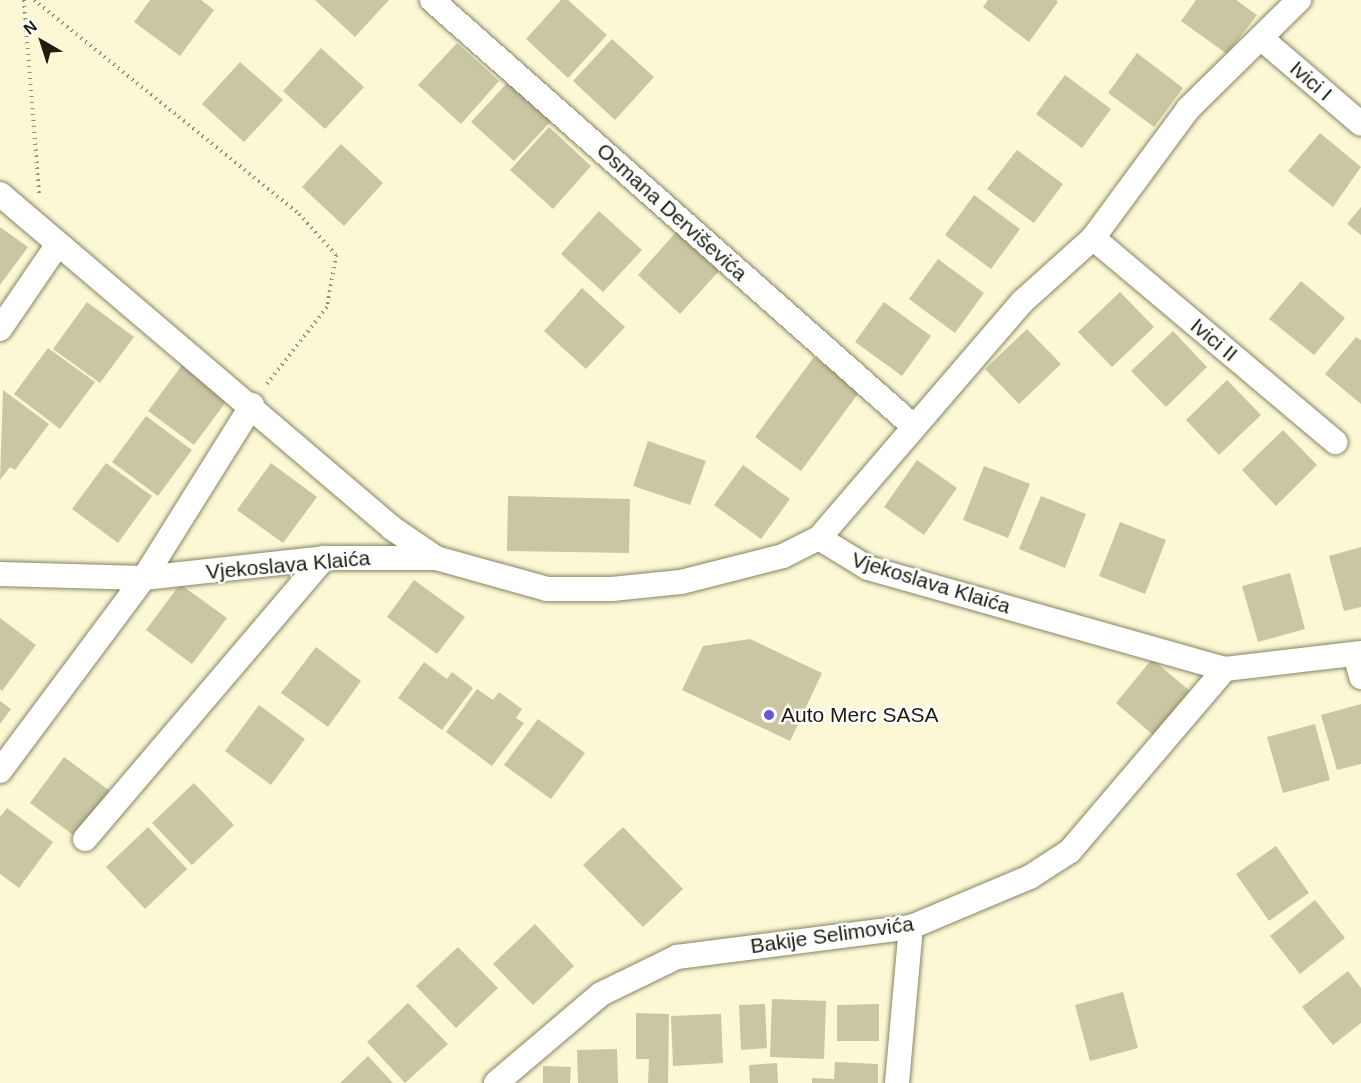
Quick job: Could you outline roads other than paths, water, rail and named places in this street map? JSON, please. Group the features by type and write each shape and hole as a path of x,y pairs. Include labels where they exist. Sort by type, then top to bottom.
{"street":[{"name":"Osmana Derviševića","path":"432,0 912,425"},
{"path":"819,538 912,425 1022,302 1093,238 1188,109 1262,39 1299,0"},
{"name":"Ivici I","path":"1262,39 1361,124"},
{"path":"0,194 252,405 392,528 436,558"},
{"name":"Ivici II","path":"1093,238 1335,442"},
{"path":"0,329 58,244"},
{"path":"0,771 144,578 252,405"},
{"name":"Vjekoslava Klaića","path":"0,574 144,578 324,558 436,558 547,589 612,589 681,582 783,556 819,538 868,568 1225,669"},
{"path":"85,839 324,558"},
{"path":"1225,669 1358,653 1361,677"},
{"name":"Bakije Selimovića","path":"496,1083 601,994 677,957 911,927 1030,878 1070,850 1225,669"},
{"path":"897,1083 911,927"}],"place":[{"name":"Auto Merc SASA","path":"769,715"}]}
